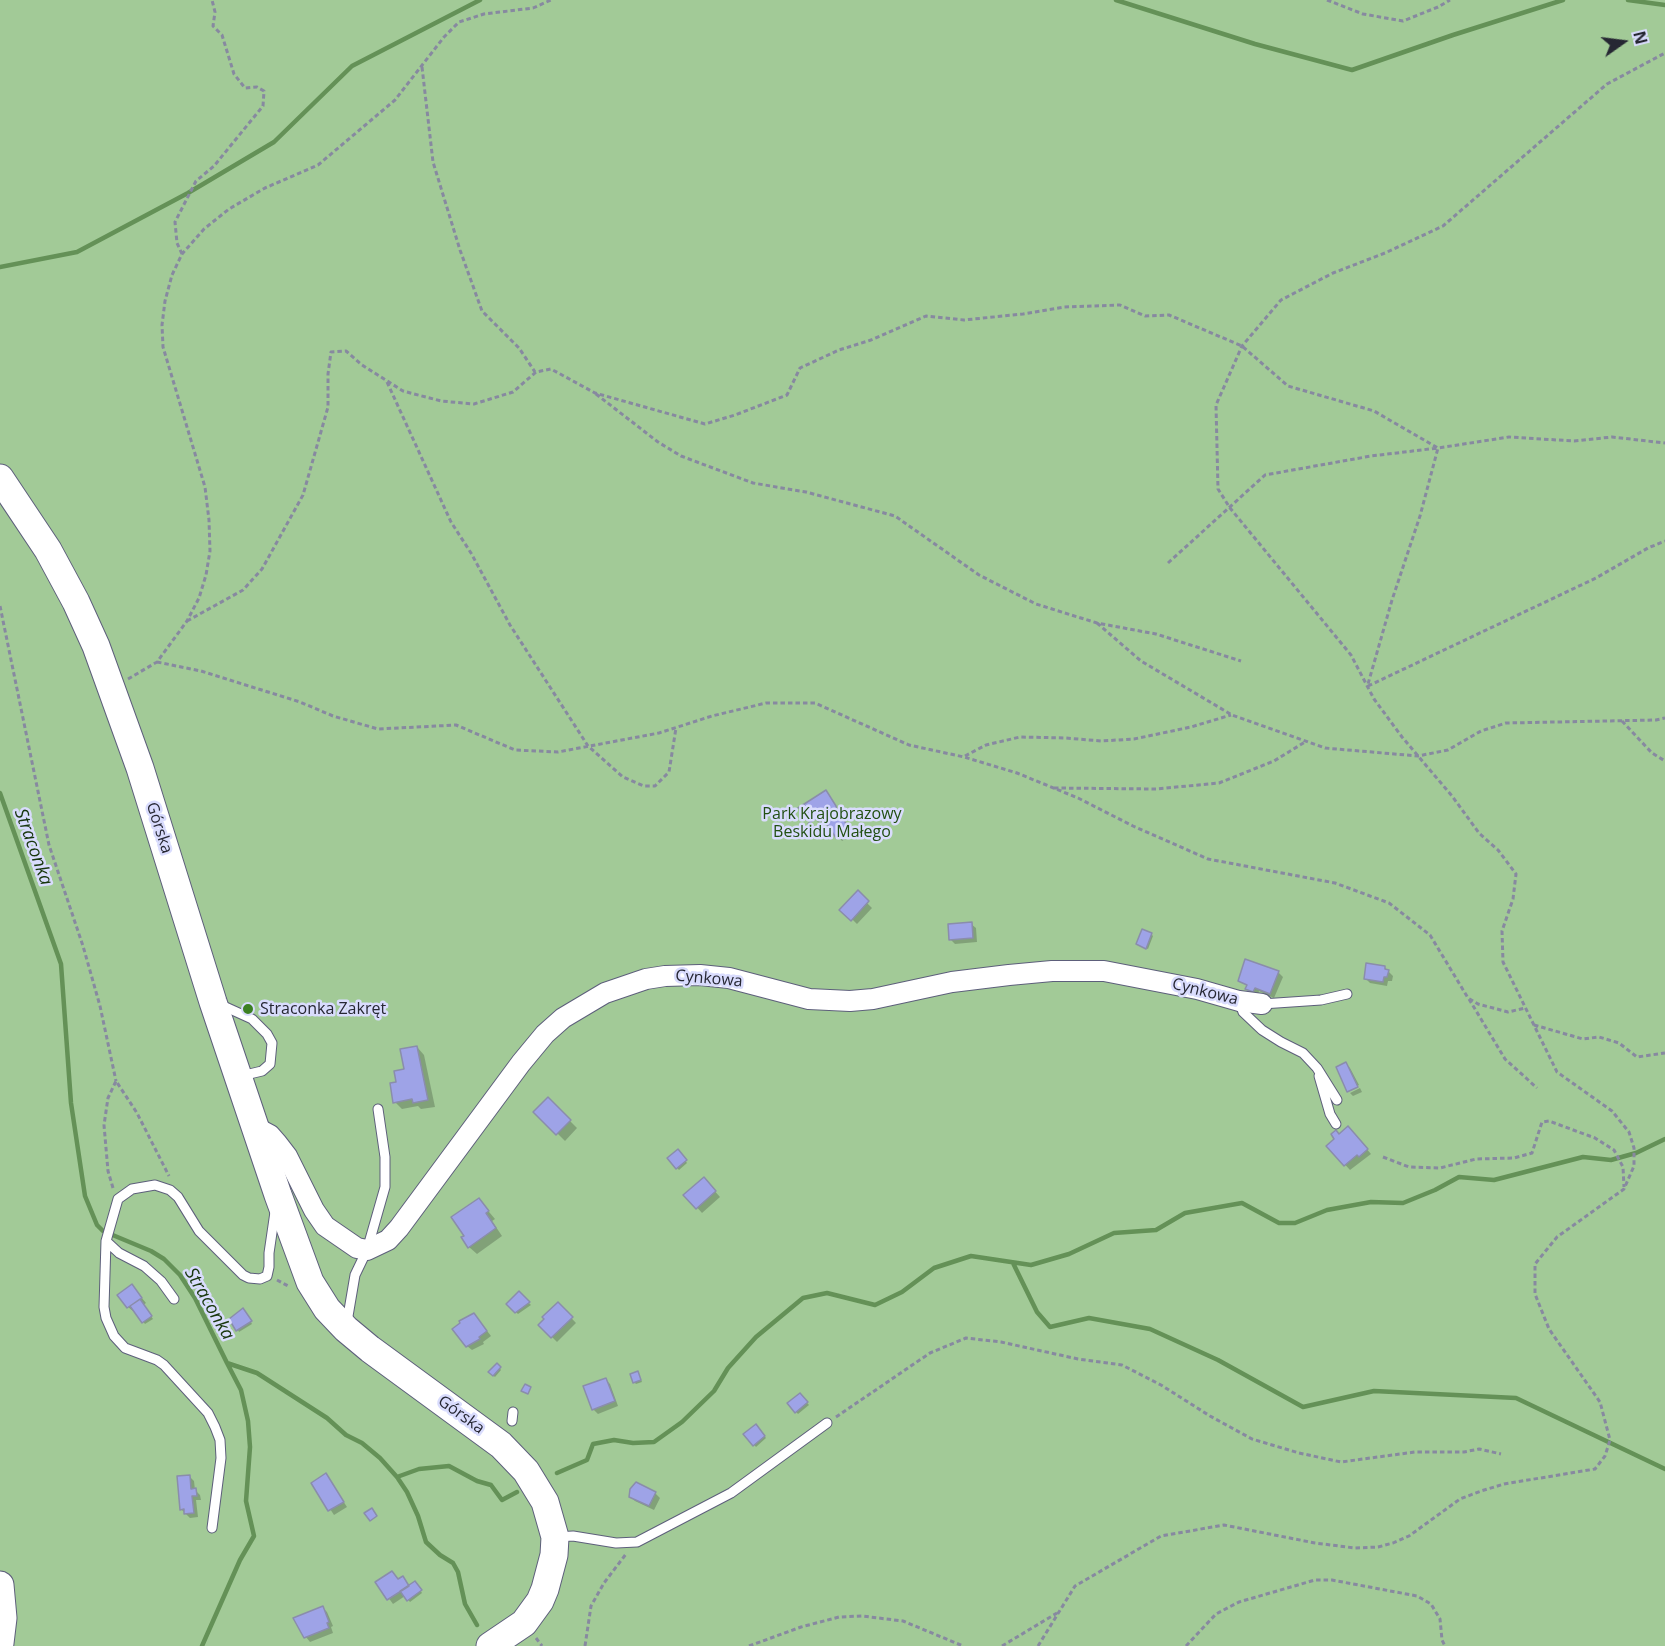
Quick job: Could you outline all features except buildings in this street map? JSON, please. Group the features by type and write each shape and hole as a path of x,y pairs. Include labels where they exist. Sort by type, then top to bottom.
{"street":[{"name":"Górska","path":"0,478 42,540 68,585 96,646 140,768 238,1077 310,1282 327,1309 346,1329 481,1429 526,1471 539,1490 555,1537 551,1572 540,1601 524,1623 514,1632 490,1646"},
{"name":"Cynkowa","path":"366,1250 388,1240 399,1228 545,1034 563,1018 627,984 665,976 700,975 729,978 809,999 850,1001 873,999 952,982 1009,975 1052,971 1095,971 1127,975 1197,989 1239,1001 1262,1004"},
{"path":"255,1127 270,1135 278,1143 325,1226 357,1248 366,1250"},
{"path":"0,1585 3,1618 0,1643"}],"lane":[{"path":"1262,1004 1321,1000 1347,994"},
{"path":"1239,1001 1243,1012 1263,1030 1303,1053 1317,1068 1336,1101"},
{"path":"213,1002 252,1019 267,1034 272,1043 270,1064 254,1074 238,1077"},
{"path":"1317,1068 1336,1124"},
{"path":"346,1329 355,1275 366,1250 385,1187 385,1157 378,1109"},
{"path":"178,1197 170,1190 155,1185 132,1189 118,1199 106,1241 104,1307 114,1336 125,1348 164,1365 208,1413 215,1426 220,1440 220,1458 212,1528"},
{"name":"Górska","path":"178,1197 200,1231 243,1275 260,1279 267,1276 269,1267 278,1195"},
{"path":"106,1241 119,1253 144,1266 161,1281 174,1299"},
{"path":"555,1537 573,1536 616,1543 637,1542 731,1493 828,1424"}],"path":[{"path":"182,254 177,243 175,222 196,181 214,166 263,106 264,91 257,87 245,88 234,74 222,35 213,26 215,12 212,0"},
{"path":"111,688 158,662 187,621 199,598 206,575 210,550 205,487 164,347 162,325 172,275 182,254 204,229 229,208 265,188 318,165 394,100 444,37 459,22 483,14 532,8 551,0"},
{"path":"1327,0 1363,14 1402,21 1450,0"},
{"path":"1038,1646 1075,1586 1161,1536 1224,1525 1315,1543 1355,1548 1378,1547 1409,1536 1460,1499 1504,1484 1595,1469 1605,1456 1610,1440 1600,1402 1549,1329 1535,1294 1534,1264 1557,1237 1624,1189 1634,1166 1634,1148 1629,1132 1612,1111 1557,1072 1503,962 1502,931 1513,899 1516,874 1498,850 1479,833 1452,796 1402,737 1368,686 1352,655 1230,508 1218,489 1216,405 1242,346 1281,300 1333,273 1385,253 1443,226 1607,84 1665,54"},
{"path":"422,67 433,162 460,250 482,311 519,348 536,372"},
{"path":"595,393 705,424 787,395 800,368 926,316 964,320 1064,307 1120,305 1145,316 1169,315 1242,346 1288,386 1374,411 1438,448"},
{"path":"187,621 243,590 262,569 303,495 328,407 331,352 346,351 362,365 403,391 441,401 474,404 513,392 536,372 551,369 595,393 658,442 681,456 753,483 806,492 896,516 979,575 1036,604 1097,623 1156,634 1241,661"},
{"path":"386,380 451,522 471,553 510,625 588,746 623,777 644,786 654,786 669,772 676,728"},
{"path":"1168,563 1265,475 1371,456 1509,437 1574,441 1612,437 1665,443"},
{"path":"1368,686 1392,600 1420,516 1438,448"},
{"path":"1368,686 1596,578 1648,548 1665,541"},
{"path":"0,606 49,845 83,946 100,1006 116,1081 137,1113 162,1160 178,1197"},
{"path":"1097,623 1141,661 1232,714 1325,748 1418,756 1448,750 1481,731 1506,723 1665,718"},
{"path":"158,662 201,671 378,729 456,725 516,750 558,752 659,733 712,716 766,703 815,703 909,745 964,757 1017,773 1208,859 1335,883 1389,903 1430,935 1505,1059 1537,1088"},
{"path":"964,757 986,746 1020,737 1101,741 1134,739 1191,727 1232,714"},
{"path":"1622,721 1652,753 1665,761"},
{"path":"1052,788 1156,789 1219,783 1274,761 1306,741"},
{"path":"1468,998 1478,1004 1508,1012 1525,1008"},
{"path":"1534,1025 1583,1039 1599,1037 1619,1042 1637,1057 1665,1053"},
{"path":"116,1081 108,1098 104,1125 108,1171 118,1199"},
{"path":"1383,1157 1409,1167 1440,1168 1476,1159 1514,1158 1532,1153 1542,1122 1549,1121 1594,1138 1614,1150 1623,1167 1624,1189"},
{"path":"828,1424 930,1353 966,1338 1001,1342 1077,1359 1122,1365 1252,1438 1299,1453 1341,1462 1415,1452 1464,1452 1479,1449 1501,1454"},
{"path":"585,1646 591,1606 609,1576 637,1542"},
{"path":"1186,1646 1216,1614 1239,1602 1315,1581 1332,1580 1417,1596 1431,1604 1440,1619 1442,1640 1445,1646"},
{"path":"1002,1646 1060,1611"},
{"path":"749,1646 801,1627 838,1617 862,1616 903,1621 963,1646"}],"green space":[{"name":"Park Krajobrazowy Beskidu Małego","path":"0,0 1665,0 1665,1646 0,1646"}],"waterway":[{"path":"0,267 77,252 188,193 274,142 352,66 480,0"},
{"path":"1116,0 1255,44 1352,70 1563,0"},
{"path":"1628,0 1665,5"},
{"name":"Straconka","path":"0,793 61,964 71,1103 85,1196 97,1225 103,1231 151,1251 164,1259 180,1275 195,1298 227,1363 257,1373 327,1418 346,1435 362,1443 380,1458 407,1492 426,1542 453,1563 458,1572 465,1604 477,1625"},
{"path":"557,1473 587,1460 593,1444 614,1440 633,1443 654,1442 682,1422 714,1391 728,1368 756,1337 803,1298 827,1293 875,1305 902,1292 934,1268 971,1256 1031,1265 1069,1254 1114,1233 1156,1230 1185,1213 1242,1203 1279,1223 1295,1223 1327,1210 1371,1202 1403,1203 1459,1177 1494,1180 1583,1157 1611,1160 1636,1153 1665,1139"},
{"path":"1013,1263 1037,1312 1050,1327 1089,1318 1150,1329 1218,1360 1303,1407 1374,1391 1516,1398 1665,1469"},
{"path":"202,1646 240,1560 254,1536 246,1501 250,1447 248,1421 241,1390 227,1363"},
{"path":"397,1477 419,1469 449,1466 477,1481 491,1485 502,1500 517,1492"}],"place":[{"name":"Straconka Zakręt","path":"248,1009"}]}
